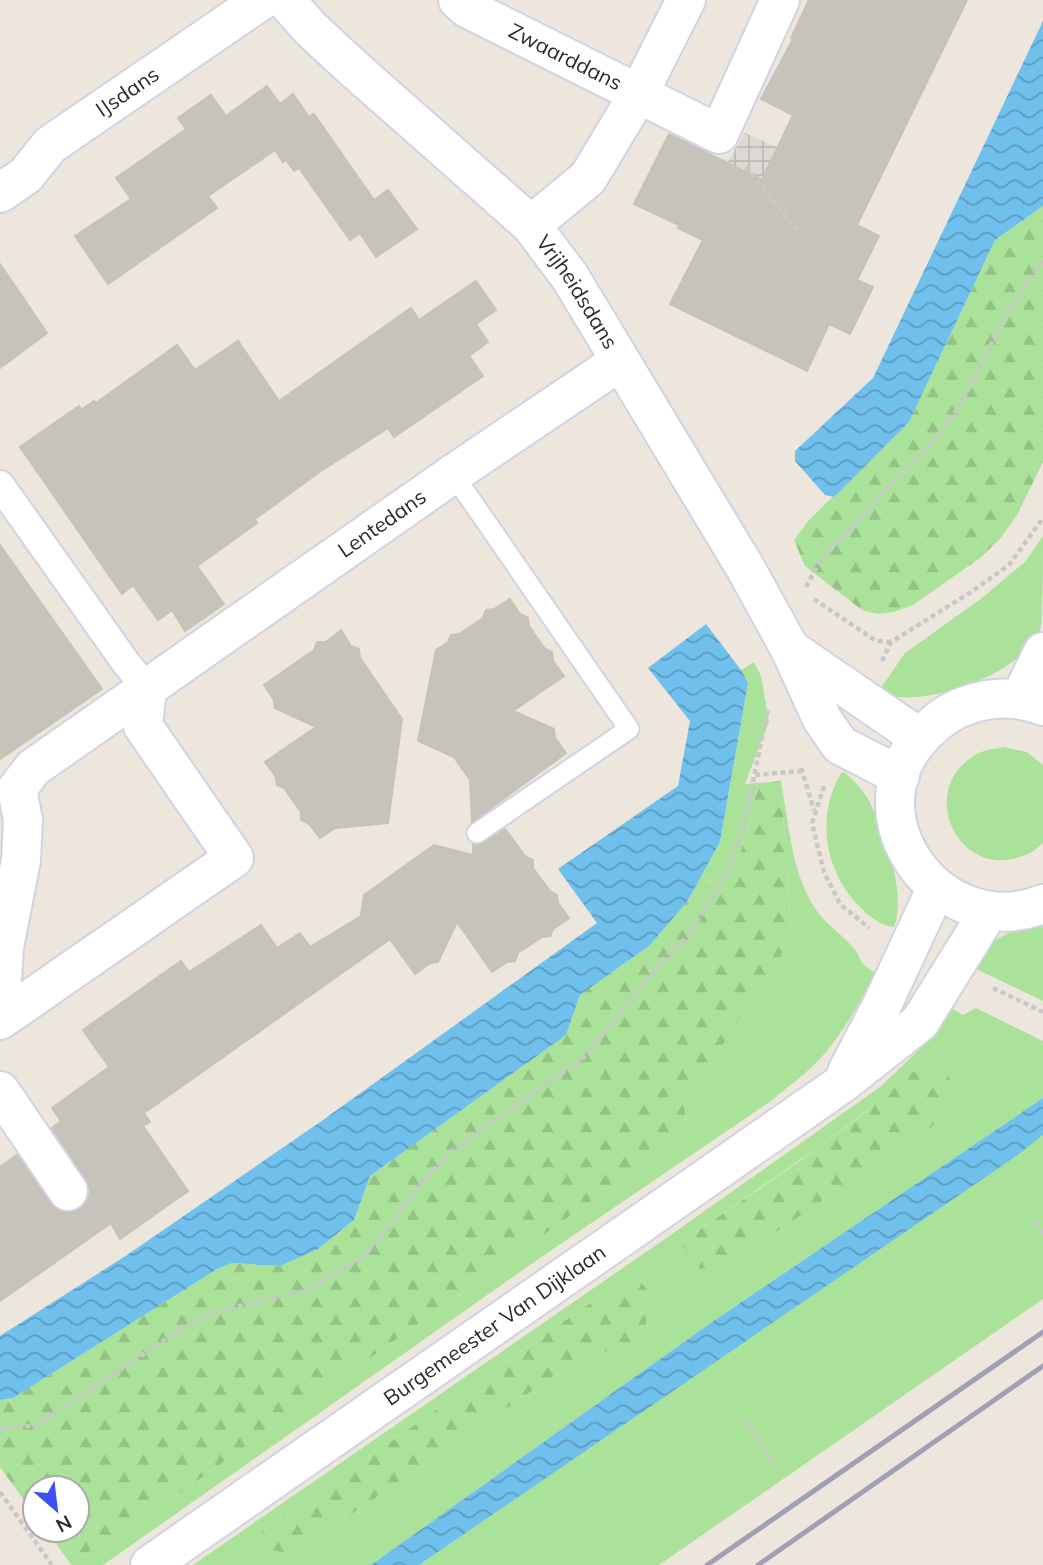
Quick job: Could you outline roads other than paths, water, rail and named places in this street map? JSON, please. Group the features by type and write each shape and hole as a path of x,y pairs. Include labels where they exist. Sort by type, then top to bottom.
{"street":[{"name":"IJsdans","path":"0,193 26,175 50,145 262,0"},
{"name":"Vrijheidsdans","path":"285,0 311,29 353,68 531,225 570,277 746,569 790,649 822,719 840,745 900,776"},
{"name":"Zwaarddans","path":"458,0 467,8 719,134 780,0"},
{"name":"Zwaarddans","path":"531,225 588,178 639,93 686,0"},
{"name":"Lentedans","path":"0,1018 4,947 21,860 23,820 17,789 33,768 453,474 620,362"},
{"path":"0,485 147,689"},
{"name":"Vrijheidsdans","path":"790,649 920,737"},
{"path":"1043,652 1031,703 987,699 955,709 936,722 911,750 900,776 897,795 900,834 907,852 920,872 936,889 956,901 989,911 1019,911 1043,904"},
{"name":"Lentedans","path":"0,1018 234,858 143,726 147,689"},
{"name":"Burgemeester Van Dijklaan","path":"840,1085 883,1005 936,889"},
{"name":"Burgemeester Van Dijklaan","path":"150,1565 840,1085 920,1022 989,911"},
{"path":"0,1091 68,1191"}],"lane":[{"path":"453,474 629,729 477,833"}],"water":[{"path":"1043,21 1043,206 995,240 909,422 834,497 825,495 795,461 795,451 873,378"},
{"path":"706,624 748,683 720,842 687,902 649,946 580,995 566,1035 370,1176 354,1220 318,1249 280,1266 232,1263 217,1269 13,1398 0,1400 0,1336 127,1255 323,1120 597,923 558,869 678,786 690,721 648,668"},
{"path":"1043,1098 1043,1135 1019,1154 419,1565 371,1565 712,1322"}],"railway":[{"path":"707,1565 1043,1332"},
{"path":"758,1565 1043,1366"}]}
